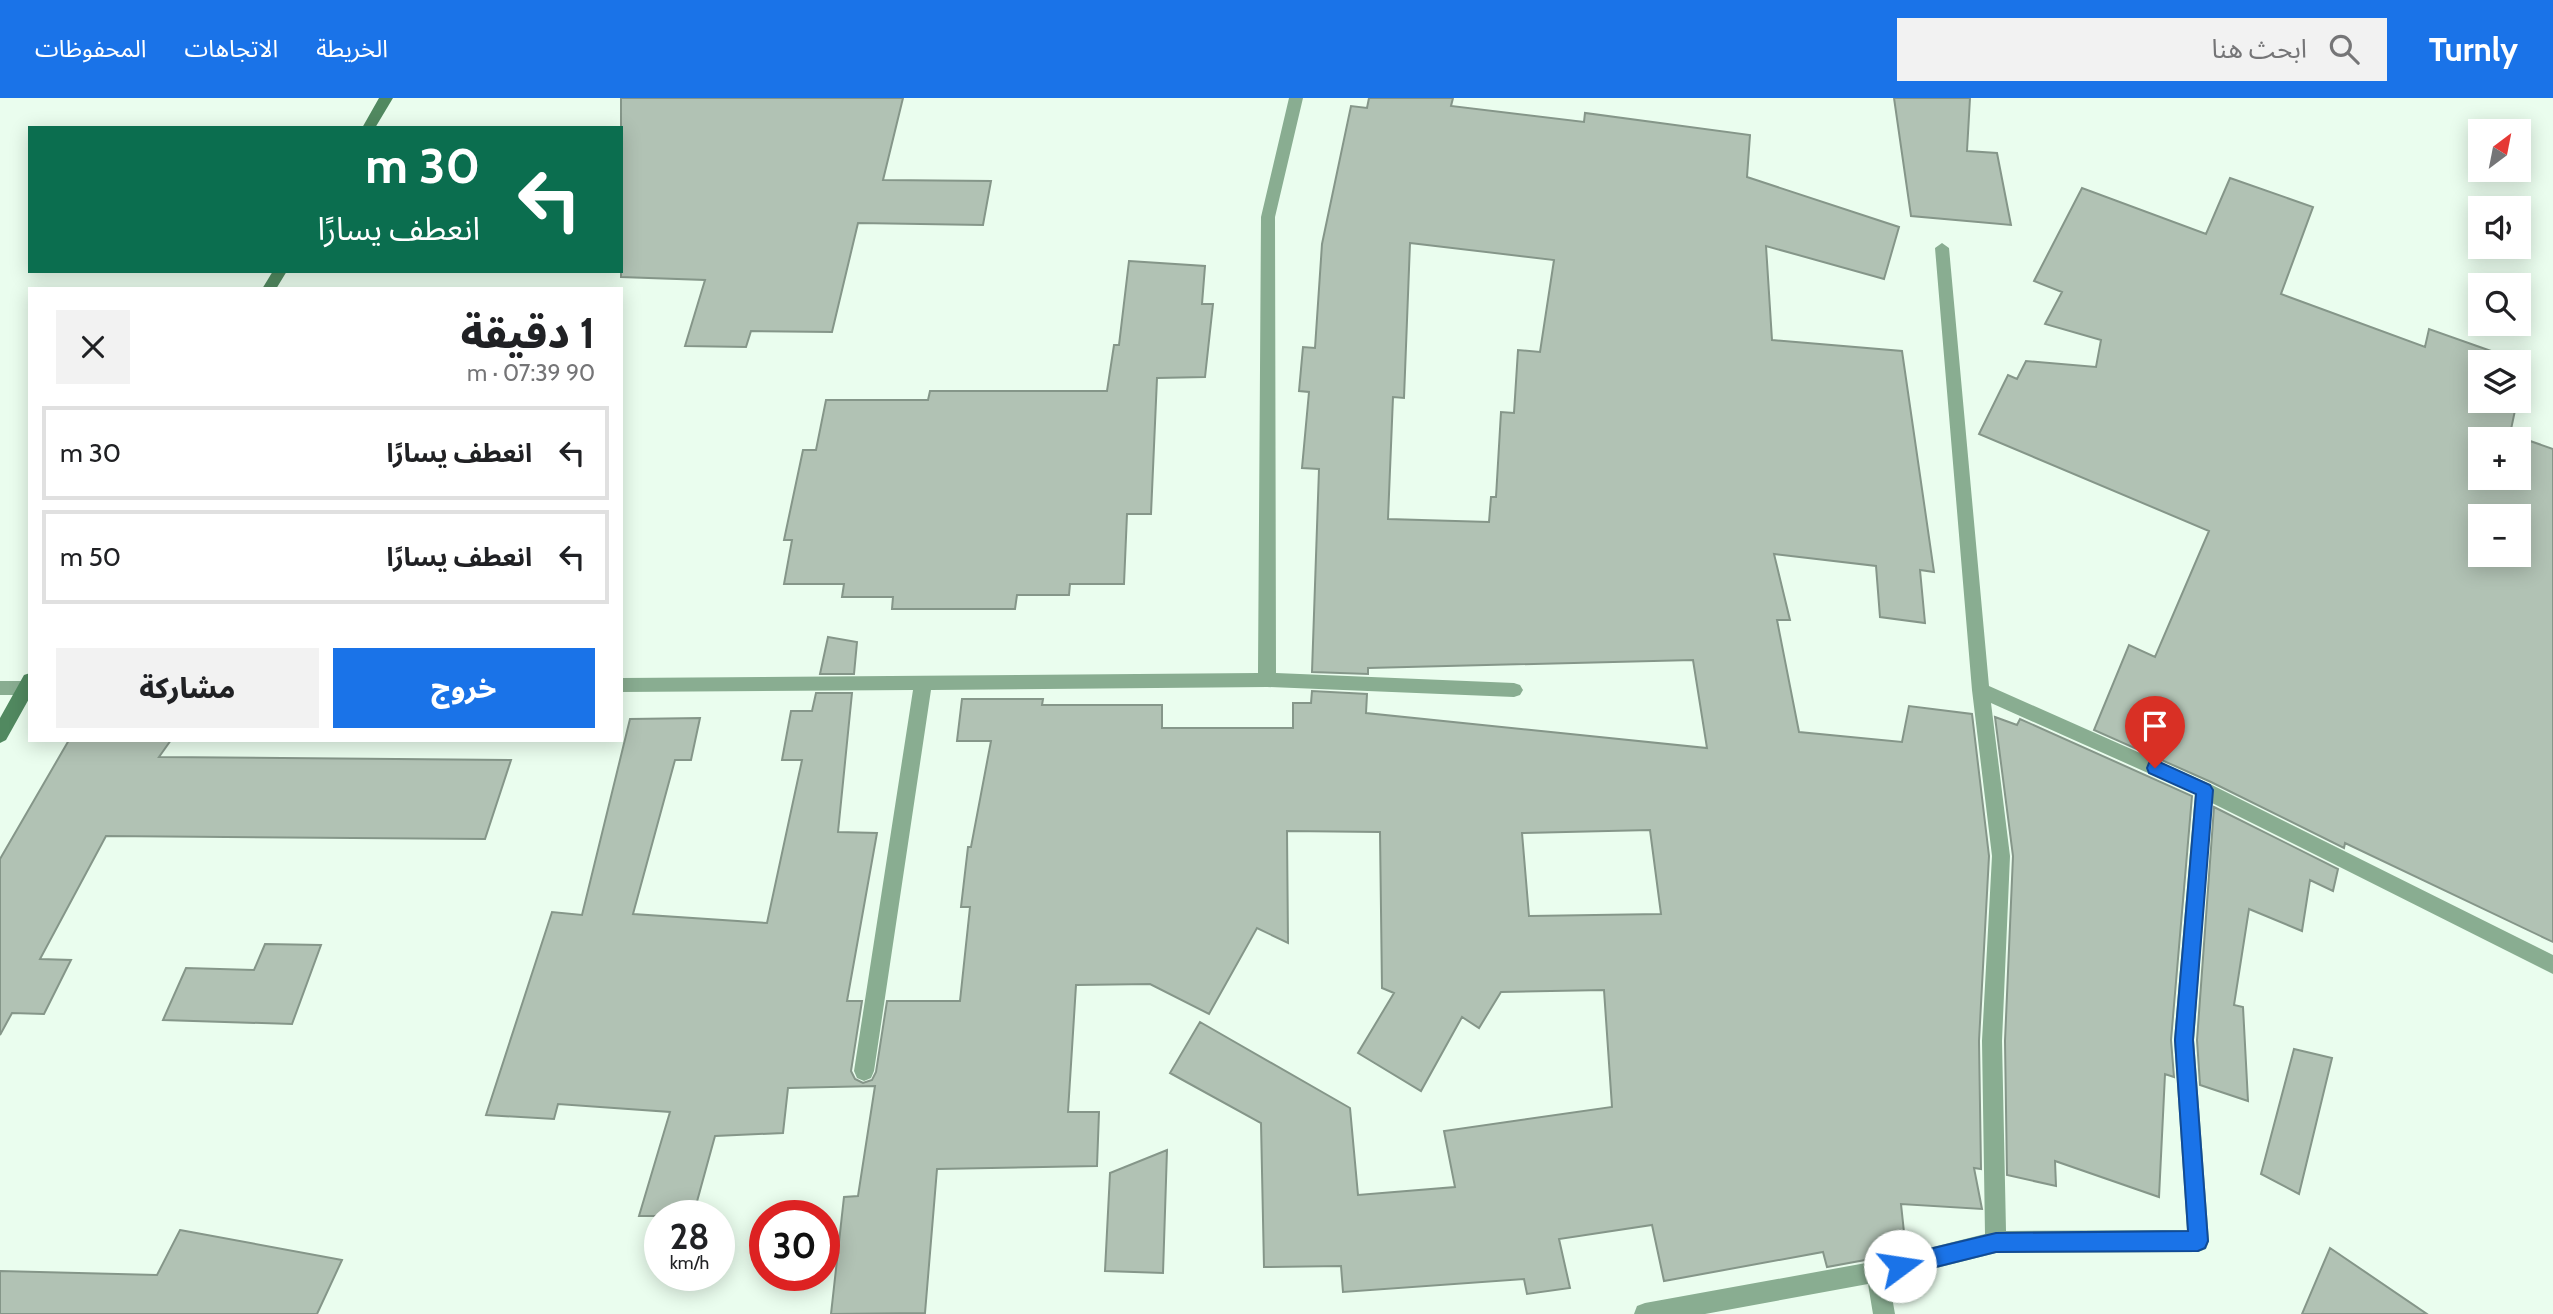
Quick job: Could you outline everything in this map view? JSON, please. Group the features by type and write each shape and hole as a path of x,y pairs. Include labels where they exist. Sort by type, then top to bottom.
{"main road":[{"path":"369,126 386,98"},
{"path":"0,735 28,685"}],"street":[{"path":"1268,680 1268,217 1296,98"},
{"path":"1942,248 1981,690 2001,856 1992,1041 1996,1242"},
{"path":"623,685 1268,680 1514,690"},
{"path":"864,1071 923,684"},
{"path":"0,688 28,685"},
{"path":"1981,690 2204,790 2553,965"},
{"path":"1645,1314 1877,1272 1996,1242 2198,1241 2184,1040 2204,790"},
{"path":"1877,1272 1884,1314"}],"building":[{"path":"621,98 903,98 883,180 991,181 983,225 858,223 832,332 751,331 746,347 685,346 705,280 621,277"},
{"path":"1369,98 1453,98 1451,106 1584,122 1585,113 1750,135 1747,177 1899,227 1884,279 1766,246 1772,340 1902,351 1934,572 1920,570 1925,623 1880,617 1876,566 1774,554 1790,620 1777,620 1799,732 1902,742 1909,706 1972,714 1989,856 1979,1041 1981,1169 1974,1168 1982,1209 1901,1204 1906,1251 1876,1258 1827,1267 1823,1252 1664,1281 1652,1225 1559,1239 1570,1288 1527,1294 1524,1279 1343,1292 1341,1266 1264,1267 1261,1123 1170,1073 1200,1022 1350,1108 1358,1195 1455,1187 1444,1131 1612,1107 1604,990 1501,992 1479,1028 1462,1017 1421,1091 1358,1053 1394,993 1382,988 1380,832 1287,831 1288,943 1257,928 1209,1014 1150,984 1076,985 1068,1112 1099,1112 1097,1166 937,1169 925,1313 831,1314 834,1291 840,1291 840,1233 844,1197 858,1196 875,1086 788,1088 783,1133 715,1136 697,1200 644,1200 644,1216 639,1216 670,1112 558,1104 554,1119 486,1115 552,912 582,915 630,719 700,718 691,760 675,760 633,914 767,923 802,760 782,760 791,711 812,711 816,693 852,693 838,832 877,833 847,1001 862,1001 851,1071 855,1079 863,1083 872,1080 876,1072 887,1001 960,1001 970,907 961,907 968,847 971,847 991,741 957,741 962,699 1043,699 1042,705 1162,705 1162,728 1293,728 1293,703 1311,703 1312,691 1367,694 1366,713 1707,748 1693,660 1368,668 1368,674 1312,672 1319,469 1302,468 1309,392 1299,391 1303,347 1315,348 1322,244 1351,106 1367,108","holes":["1410,243 1554,260 1540,352 1518,350 1514,413 1501,412 1496,497 1491,497 1489,522 1388,519 1393,397 1404,398","1650,830 1661,914 1529,916 1522,833"]},
{"path":"1894,98 1970,98 1967,151 1997,153 2011,225 1911,216"},
{"path":"2230,178 2313,207 2281,294 2425,347 2429,329 2488,350 2468,350 2468,413 2514,413 2511,427 2468,427 2468,490 2531,490 2531,441 2553,449 2553,942 2345,843 2344,848 2211,782 2094,730 2129,645 2155,657 2209,531 1979,434 2008,375 2017,379 2026,361 2096,367 2101,340 2045,324 2062,292 2034,281 2082,188 2206,234"},
{"path":"1129,261 1205,266 1202,304 1213,304 1205,377 1157,378 1151,514 1127,514 1124,584 1070,584 1069,595 1017,595 1015,609 892,609 893,597 842,597 844,584 784,584 792,540 784,540 803,450 816,450 826,400 928,400 930,391 1107,391 1114,345 1119,345"},
{"path":"828,637 857,642 854,674 820,674"},
{"path":"1995,717 2017,725 2020,719 2192,796 2171,1040 2174,1077 2165,1074 2159,1197 2055,1161 2056,1186 2007,1175 2005,1041 2013,856"},
{"path":"68,742 170,742 159,757 511,760 485,839 106,836 40,959 71,960 44,1014 12,1013 0,1035 0,859"},
{"path":"2214,807 2338,869 2333,891 2310,880 2302,931 2249,909 2234,1005 2243,1007 2248,1101 2200,1085 2197,1040"},
{"path":"265,944 321,945 292,1024 163,1020 186,968 254,970"},
{"path":"2294,1049 2332,1058 2299,1194 2261,1174"},
{"path":"1167,1150 1163,1273 1105,1271 1110,1173"},
{"path":"180,1230 342,1260 317,1314 0,1314 0,1271 157,1275"},
{"path":"2330,1248 2427,1314 2302,1314"}],"route":[{"path":"1900,1266 1996,1242 2198,1241 2184,1040 2204,790 2155,768"}]}
